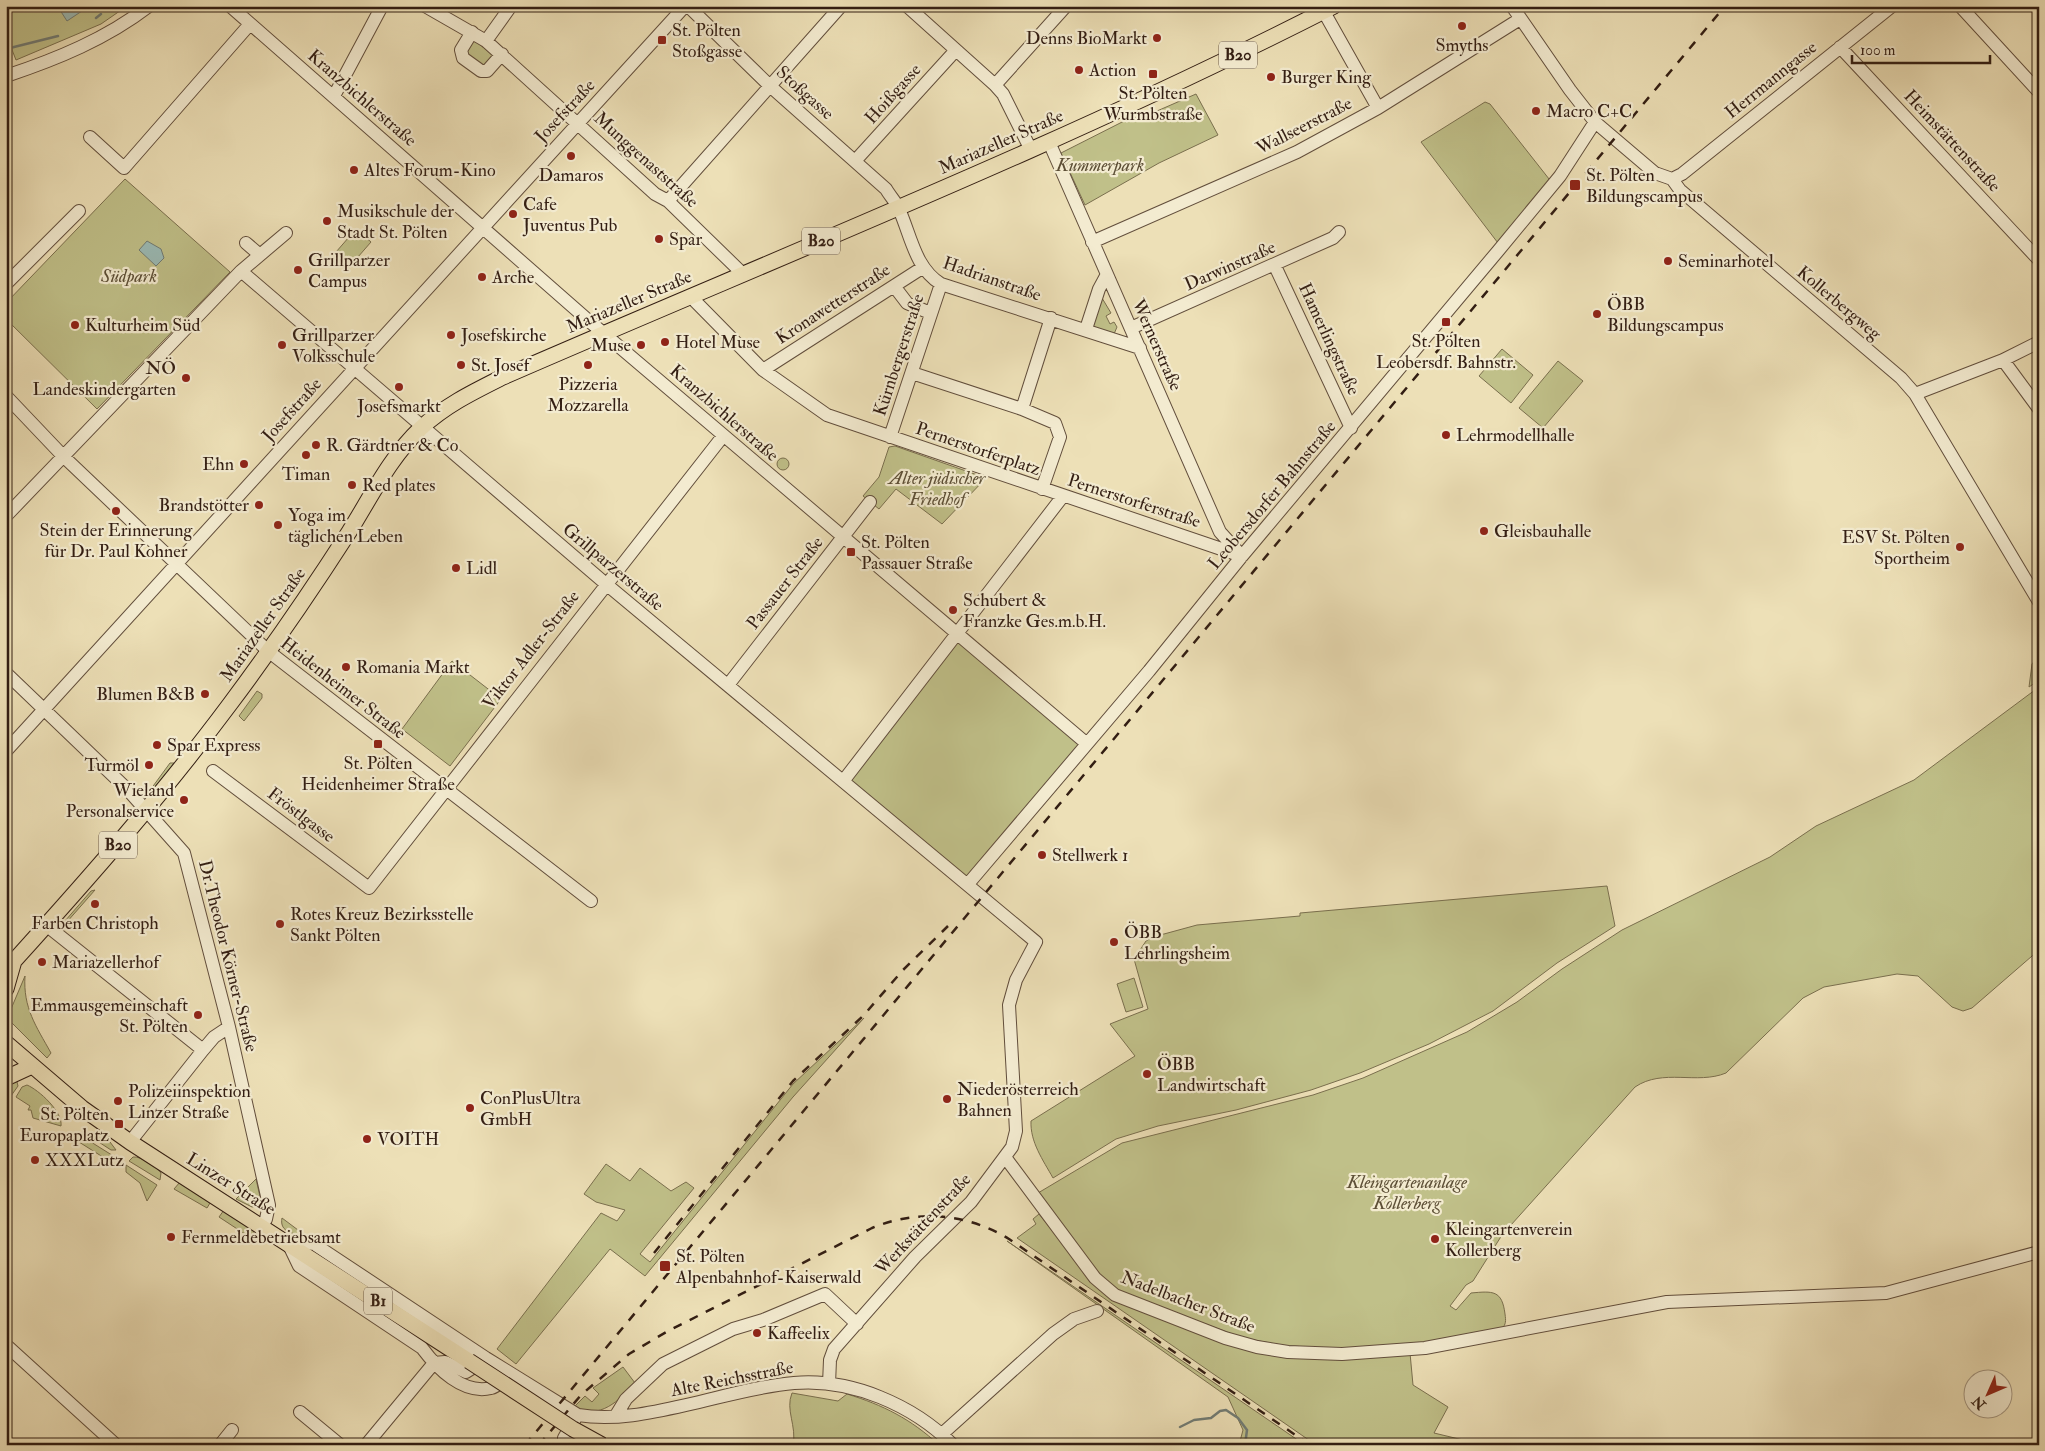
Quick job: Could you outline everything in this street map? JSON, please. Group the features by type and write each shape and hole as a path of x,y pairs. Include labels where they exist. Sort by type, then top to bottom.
{"main road":[{"name":"Mariazeller Straße","path":"6,989 10,964 50,928 147,810 268,652 348,533 396,456 422,427 460,398 604,333 1049,142 1203,72 1330,8"},
{"name":"Linzer Straße","path":"6,1044 82,1108 130,1142 287,1241 573,1429 602,1445"},
{"path":"6,1078 32,1066"}],"street":[{"path":"6,76 83,47 113,31 149,6"},
{"name":"Kranzbichlerstraße","path":"230,6 723,436 1086,743"},
{"path":"334,96 382,6"},
{"name":"Munggenaststraße","path":"425,6 472,32 502,54 655,194 668,201 743,274"},
{"path":"486,41 510,6"},
{"name":"Stoßgasse","path":"686,6 770,86 886,189 898,207"},
{"name":"Josefstraße","path":"6,751 482,227 686,6"},
{"path":"668,201 840,6"},
{"path":"907,6 1004,94 1031,150"},
{"path":"995,85 1066,6"},
{"name":"Kollerbergweg","path":"1512,6 1594,122 1654,173 1672,179 1680,190 1901,378 1915,394 2039,602"},
{"name":"Herrmanngasse","path":"1672,179 1682,174 1892,6"},
{"path":"1960,6 2039,92"},
{"path":"1330,8 1378,108"},
{"name":"Wallseerstraße","path":"1092,242 1297,152 1378,108 1520,19"},
{"path":"90,137 124,168 250,24"},
{"path":"472,32 461,50 463,58 481,71 487,70 502,54"},
{"name":"Heimstättenstraße","path":"1840,46 2039,260"},
{"name":"Hoißgasse","path":"855,160 956,50"},
{"name":"Leobersdorfer Bahnstraße","path":"968,884 1149,671 1242,556 1352,428 1560,176 1594,122"},
{"name":"Wernerstraße","path":"1049,142 1106,276 1140,348 1220,532 1242,556"},
{"name":"Hadrianstraße","path":"898,207 922,268 931,278 941,284 1086,329 1140,348"},
{"path":"6,284 79,211"},
{"name":"Darwinstraße","path":"1131,328 1275,266 1333,238 1339,232"},
{"path":"6,516 241,271 286,233"},
{"path":"246,243 260,255"},
{"name":"Hamerlingstraße","path":"1275,266 1352,428"},
{"name":"Kronawetterstraße","path":"763,370 922,268"},
{"name":"Grillparzerstraße","path":"241,271 606,584 968,884"},
{"path":"1086,329 1099,289 1106,276"},
{"name":"Kürnbergerstraße","path":"890,437 941,284"},
{"path":"894,286 907,303 930,313"},
{"path":"690,296 763,370 827,415 890,437"},
{"path":"1022,409 1051,318"},
{"path":"1915,394 2003,360 2039,342"},
{"path":"2003,360 2039,409"},
{"name":"Pernerstorferplatz","path":"890,437 1042,489 1060,437 1059,429 1055,423 1022,409 912,374"},
{"name":"Heidenheimer Straße","path":"6,396 64,456 268,652 591,901"},
{"name":"Viktor Adler-Straße","path":"369,888 723,436"},
{"name":"Pernerstorferstraße","path":"1042,489 1242,556"},
{"path":"844,780 1063,496"},
{"name":"Passauer Straße","path":"728,685 870,502"},
{"name":"Dr.Theodor Körner-Straße","path":"6,673 147,810 180,846 187,860 229,1027 269,1210 262,1226"},
{"name":"Fröstlgasse","path":"213,771 369,888"},
{"name":"Werkstättenstraße","path":"829,1384 830,1360 834,1349 915,1257 958,1217 1012,1147 1016,1130 1009,1005 1016,980 1036,942 968,884"},
{"path":"50,928 203,1050"},
{"path":"130,1142 214,1037 229,1027"},
{"name":"Nadelbacher Straße","path":"1005,1157 1082,1262 1106,1289 1125,1300 1225,1338 1256,1347 1288,1352 1342,1354 1425,1348 1668,1302 1886,1293 2039,1252"},
{"path":"287,1241 299,1266 422,1348 447,1375 468,1387 491,1388 513,1375"},
{"name":"Alte Reichsstraße","path":"287,1241 314,1244 486,1358 578,1415 615,1417 651,1413 766,1386 796,1383 829,1384 870,1394 891,1402 942,1434 953,1445"},
{"path":"615,1417 626,1399 663,1364 733,1328 763,1320 825,1294 857,1324"},
{"path":"958,1445 942,1434 1053,1334 1074,1319 1097,1311"},
{"path":"6,1345 116,1445"},
{"path":"366,1445 434,1363 446,1362 466,1372 486,1358"},
{"path":"300,1412 340,1445"},
{"path":"576,1445 564,1438 578,1415"},
{"path":"220,1445 232,1430"}],"green space":[{"path":"6,6 127,6 101,24 16,60 7,37"},
{"path":"472,39 495,56 486,67 465,55"},
{"name":"Kummerpark","path":"1196,94 1218,135 1159,163 1085,205 1061,153 1132,117 1141,118"},
{"path":"1485,102 1490,104 1553,184 1501,247 1421,142"},
{"name":"Südpark","path":"125,179 230,272 97,409 6,319 6,303"},
{"path":"356,229 371,242 351,265 336,252"},
{"path":"1102,298 1111,313 1106,316 1110,324 1114,322 1117,327 1114,334 1092,326"},
{"path":"1502,349 1533,375 1511,403 1479,376"},
{"path":"1558,361 1583,381 1543,428 1519,408"},
{"name":"Alter jüdischer Friedhof","path":"895,446 986,478 942,524 896,489 879,509 863,496 879,477 889,447"},
{"path":"783,458 789,464 783,470 777,464"},
{"path":"958,634 1086,743 968,884 844,780"},
{"path":"2039,655 2039,680 2029,687 2032,664"},
{"path":"452,661 501,699 450,766 402,729"},
{"name":"Kleingartenanlage Kollerberg","path":"2039,687 2039,950 1972,1008 1963,1011 1952,1007 1918,976 1897,974 1824,987 1803,998 1726,1073 1703,1078 1657,1078 1635,1087 1502,1235 1473,1281 1466,1285 1450,1306 1456,1310 1471,1293 1491,1292 1499,1296 1504,1306 1506,1321 1502,1329 1440,1342 1362,1349 1303,1349 1243,1338 1117,1291 1099,1274 1038,1193 1122,1143 1313,1095 1363,1078 1467,1032 1517,1002 1562,969 1622,930 1770,857 1816,826 1914,780"},
{"path":"257,691 262,694 262,698 244,721 239,716"},
{"path":"170,763 174,763 152,791 148,793"},
{"path":"1607,886 1615,926 1557,963 1493,1011 1429,1044 1360,1073 1311,1090 1236,1110 1158,1126 1116,1139 1053,1178 1038,1151 1031,1129 1031,1121 1135,1056 1110,1024 1148,1009 1134,959 1146,941 1153,937 1197,925 1300,916 1300,913"},
{"path":"95,890 66,923 65,921 91,891"},
{"path":"25,976 28,1007 51,1053 47,1058 9,1020 11,1009"},
{"path":"1134,978 1143,1007 1126,1012 1117,984"},
{"path":"864,1018 793,1097 645,1276 610,1249 516,1364 497,1349 601,1213 617,1221 625,1210 596,1202 584,1194 606,1164 630,1181 640,1168 671,1191 686,1182 694,1188 640,1254 650,1262 793,1084"},
{"path":"16,1078 18,1086 6,1103 6,1083"},
{"path":"27,1085 44,1096 54,1108 61,1120 61,1126 33,1118 31,1110 28,1110 30,1106 16,1097 22,1087"},
{"path":"94,1132 110,1142 116,1150 111,1150 91,1137"},
{"path":"83,1137 115,1157 113,1160 106,1159 79,1142"},
{"path":"133,1157 144,1160 156,1167 161,1173 160,1180 129,1161"},
{"path":"126,1165 157,1185 147,1201 140,1183 126,1172"},
{"path":"256,1179 261,1201 257,1206 252,1207 236,1199"},
{"path":"180,1182 210,1203 207,1208 174,1189"},
{"path":"224,1210 254,1230 254,1237 251,1238 219,1217"},
{"path":"1039,1214 1092,1280 1223,1342 1410,1353 1413,1385 1448,1407 1434,1433 1484,1445 1316,1445 1017,1238 1036,1224 1033,1219"},
{"path":"282,1218 306,1236 285,1230"},
{"path":"1007,1241 1305,1445 1239,1445 1243,1430 1228,1397"},
{"path":"623,1367 635,1383 616,1402 608,1407 592,1412 574,1407 585,1396 592,1402 599,1394 593,1388"},
{"path":"792,1393 838,1401 847,1394 860,1398 885,1408 907,1420 939,1445 793,1445 794,1431 790,1412"}],"water":[{"path":"49,6 79,6 82,11 67,21 58,7 52,10"},
{"path":"147,241 161,249 164,258 156,266 139,250"}],"waterway":[{"path":"96,18 101,14"},
{"path":"6,49 58,36"},
{"path":"1180,1427 1194,1420 1211,1418 1220,1411 1226,1410 1238,1418 1247,1430 1245,1445"}],"railway":[{"path":"525,1445 1725,6"},
{"path":"654,1253 793,1081 863,1016 903,970 948,926"},
{"path":"539,1445 581,1395 629,1354 668,1331 872,1228 889,1222 924,1216 959,1219 993,1230 1009,1239 1310,1445"}],"place":[{"name":"Smyths","path":"1462,26"},
{"name":"Denns BioMarkt","path":"1157,38"},
{"name":"St. Pölten Stoßgasse","path":"662,40"},
{"name":"Action","path":"1079,70"},
{"name":"St. Pölten Wurmbstraße","path":"1153,74"},
{"name":"Burger King","path":"1271,77"},
{"name":"Macro C+C","path":"1536,111"},
{"name":"Damaros","path":"571,156"},
{"name":"Altes Forum-Kino","path":"354,170"},
{"name":"St. Pölten Bildungscampus","path":"1575,185"},
{"name":"Cafe Juventus Pub","path":"513,214"},
{"name":"Musikschule der Stadt St. Pölten","path":"327,221"},
{"name":"Spar","path":"659,239"},
{"name":"Seminarhotel","path":"1668,261"},
{"name":"Grillparzer Campus","path":"298,270"},
{"name":"Arche","path":"482,277"},
{"name":"ÖBB Bildungscampus","path":"1597,314"},
{"name":"St. Pölten Leobersdf. Bahnstr.","path":"1446,322"},
{"name":"Kulturheim Süd","path":"75,325"},
{"name":"Josefskirche","path":"451,335"},
{"name":"Hotel Muse","path":"665,342"},
{"name":"Grillparzer Volksschule","path":"282,345"},
{"name":"Muse","path":"641,345"},
{"name":"St. Josef","path":"461,365"},
{"name":"Pizzeria Mozzarella","path":"588,365"},
{"name":"NÖ Landeskindergarten","path":"186,378"},
{"name":"Josefsmarkt","path":"399,387"},
{"name":"Lehrmodellhalle","path":"1446,435"},
{"name":"R. Gärdtner & Co","path":"316,445"},
{"name":"Timan","path":"306,455"},
{"name":"Ehn","path":"244,464"},
{"name":"Red plates","path":"352,485"},
{"name":"Brandstötter","path":"259,505"},
{"name":"Stein der Erinnerung für Dr. Paul Kohner","path":"116,511"},
{"name":"Yoga im täglichen Leben","path":"278,525"},
{"name":"Gleisbauhalle","path":"1484,531"},
{"name":"ESV St. Pölten Sportheim","path":"1960,547"},
{"name":"St. Pölten Passauer Straße","path":"851,552"},
{"name":"Lidl","path":"456,568"},
{"name":"Schubert & Franzke Ges.m.b.H.","path":"953,610"},
{"name":"Romania Markt","path":"346,667"},
{"name":"Blumen B&B","path":"205,694"},
{"name":"St. Pölten Heidenheimer Straße","path":"378,744"},
{"name":"Spar Express","path":"157,745"},
{"name":"Turmöl","path":"149,765"},
{"name":"Wieland Personalservice","path":"184,800"},
{"name":"Stellwerk 1","path":"1042,855"},
{"name":"Farben Christoph","path":"95,904"},
{"name":"Rotes Kreuz Bezirksstelle Sankt Pölten","path":"280,924"},
{"name":"ÖBB Lehrlingsheim","path":"1114,942"},
{"name":"Mariazellerhof","path":"42,962"},
{"name":"Emmausgemeinschaft St. Pölten","path":"198,1015"},
{"name":"ÖBB Landwirtschaft","path":"1147,1074"},
{"name":"Niederösterreich Bahnen","path":"947,1099"},
{"name":"Polizeiinspektion Linzer Straße","path":"118,1101"},
{"name":"ConPlusUltra GmbH","path":"470,1108"},
{"name":"St. Pölten Europaplatz","path":"119,1124"},
{"name":"VOITH","path":"367,1139"},
{"name":"XXXLutz","path":"35,1160"},
{"name":"Fernmeldebetriebsamt","path":"171,1237"},
{"name":"Kleingartenverein Kollerberg","path":"1435,1239"},
{"name":"St. Pölten Alpenbahnhof-Kaiserwald","path":"665,1266"},
{"name":"Kaffeelix","path":"757,1333"}]}
